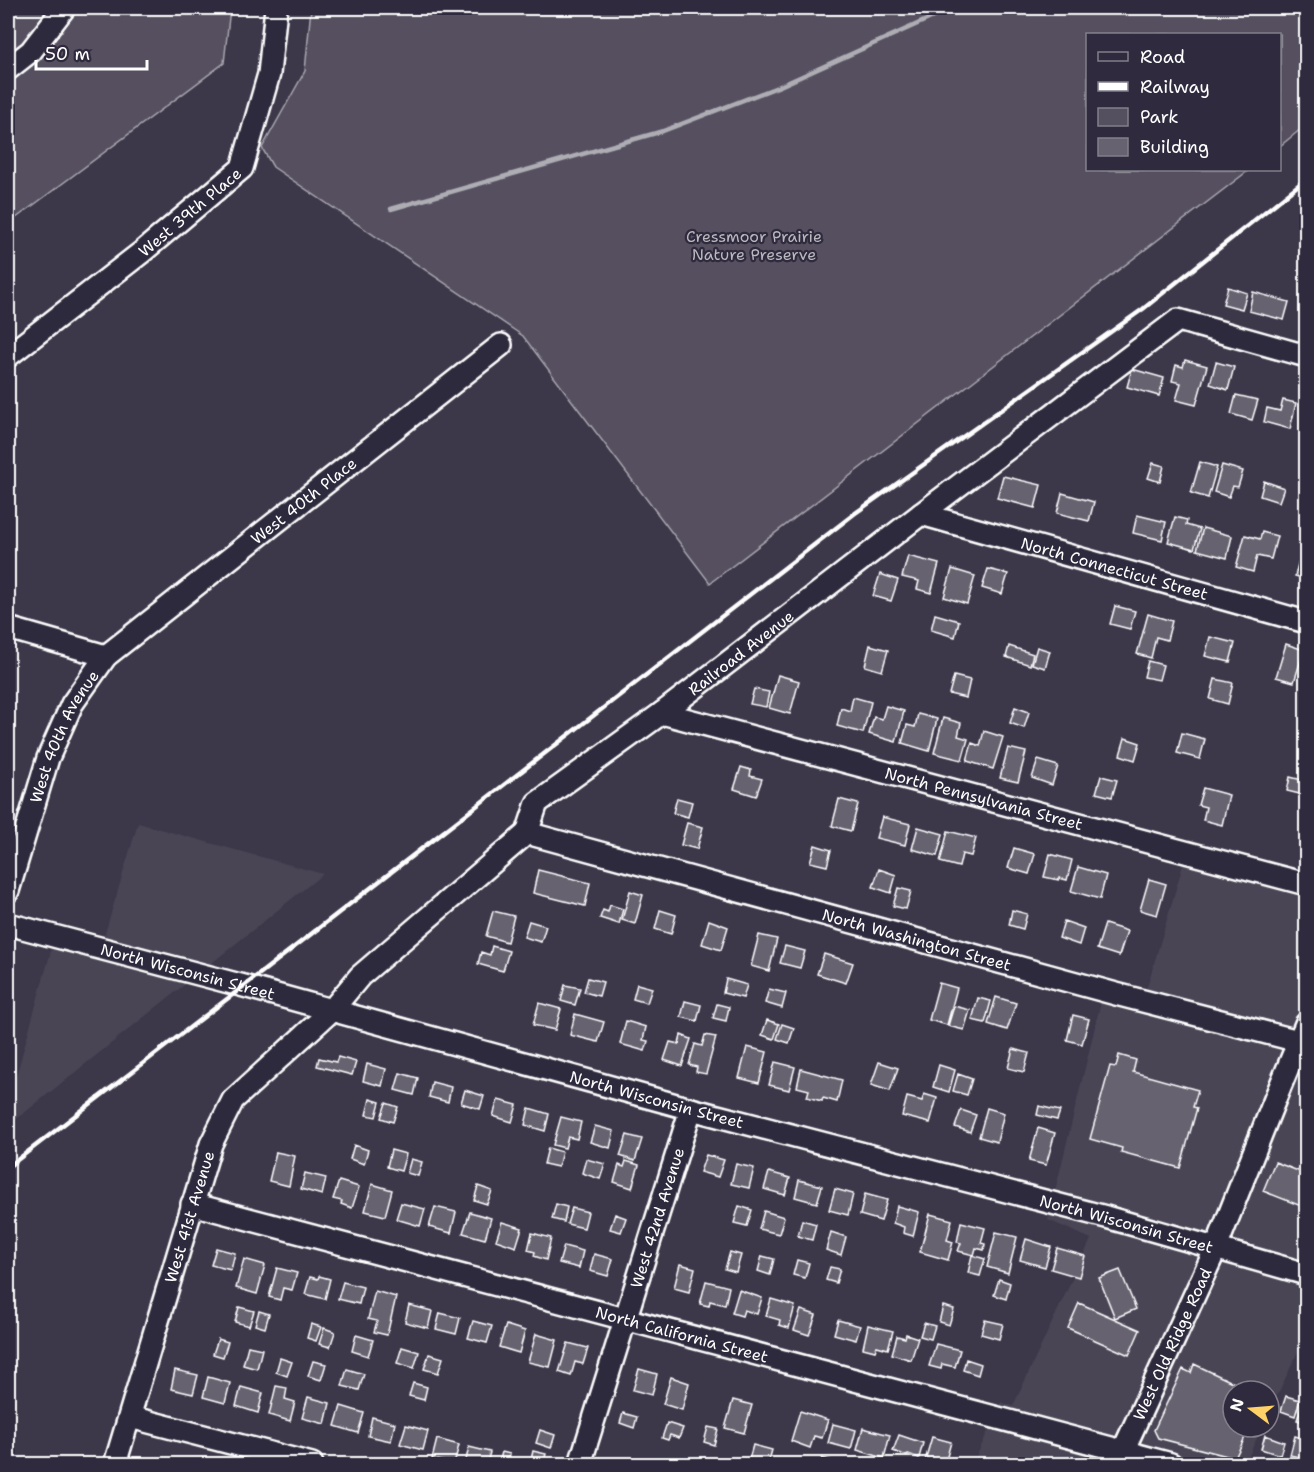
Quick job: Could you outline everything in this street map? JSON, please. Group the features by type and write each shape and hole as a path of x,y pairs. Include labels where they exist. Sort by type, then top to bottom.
{"street":[{"path":"8,69 31,51 64,8"},
{"name":"West 39th Place","path":"8,356 142,252 242,168 269,74 276,8"},
{"name":"Railroad Avenue","path":"527,833 537,803 662,713 1178,320 1306,356"},
{"name":"West 40th Place","path":"106,656 501,345"},
{"name":"North Connecticut Street","path":"921,514 1306,622"},
{"path":"8,628 106,656"},
{"name":"West 40th Avenue","path":"8,891 48,758 72,704 106,656"},
{"name":"North Pennsylvania Street","path":"662,713 1306,884"},
{"path":"331,1011 360,976 527,833"},
{"name":"North Washington Street","path":"527,833 1116,994 1304,1036"},
{"name":"North Wisconsin Street","path":"8,924 244,986 691,1109 1106,1217 1306,1274"},
{"name":"West 41st Avenue","path":"115,1464 211,1144 233,1100 331,1011"},
{"name":"West Old Ridge Road","path":"1120,1458 1216,1248 1277,1094 1304,1036"},
{"name":"West 42nd Avenue","path":"580,1464 691,1109"},
{"name":"North California Street","path":"192,1204 624,1320 1120,1458 1172,1464"},
{"path":"130,1417 312,1464"}],"shaded area":[{"path":"138,823 323,874 8,1126 8,1105 54,940 100,950"},
{"path":"1189,844 1306,877 1306,1335 1281,1388 1281,1379 1221,1379 1221,1439 1256,1439 1245,1464 973,1464 1001,1402 1013,1406 1091,1239 1048,1220 1105,985 1145,994"}],"green space":[{"path":"8,8 230,8 224,63 8,224"},
{"name":"Cressmoor Prairie Nature Preserve","path":"311,8 1306,8 1306,125 1281,145 1281,33 1086,33 1086,171 1248,171 710,583 523,336 273,167 262,148 305,71"}],"building":[{"path":"1228,287 1247,293 1242,309 1223,304"},
{"path":"1253,292 1289,302 1284,320 1249,311"},
{"path":"1306,309 1306,327 1302,326"},
{"path":"1185,360 1207,366 1196,405 1176,400 1181,383 1172,381 1176,365 1183,367"},
{"path":"1216,362 1234,367 1228,390 1210,384"},
{"path":"1132,369 1164,378 1159,396 1127,387"},
{"path":"1236,395 1258,400 1252,420 1231,414"},
{"path":"1283,400 1296,403 1290,429 1264,422 1267,408 1280,411"},
{"path":"1200,462 1217,467 1208,498 1191,493"},
{"path":"1153,463 1164,466 1160,482 1148,478"},
{"path":"1222,465 1243,471 1238,487 1233,486 1229,497 1214,492"},
{"path":"1003,476 1041,485 1035,508 997,498"},
{"path":"1264,481 1284,488 1279,502 1260,496"},
{"path":"1062,493 1094,502 1089,521 1057,513"},
{"path":"1137,515 1166,522 1162,540 1133,533"},
{"path":"1175,517 1187,520 1186,525 1200,529 1194,549 1168,542"},
{"path":"1203,528 1232,536 1227,558 1197,550"},
{"path":"1262,532 1277,536 1271,559 1257,556 1253,572 1236,567 1245,535 1260,539"},
{"path":"908,556 939,564 931,593 917,589 919,581 902,577"},
{"path":"1300,556 1306,558 1306,579 1295,576"},
{"path":"952,569 975,576 967,604 944,597"},
{"path":"988,569 1008,574 1002,594 982,588"},
{"path":"880,574 898,580 891,601 873,596"},
{"path":"1115,606 1135,611 1130,629 1110,624"},
{"path":"935,614 959,621 955,637 931,630"},
{"path":"1148,614 1172,621 1167,640 1156,637 1151,658 1137,654"},
{"path":"1210,637 1235,643 1230,662 1205,656"},
{"path":"1286,644 1304,650 1294,682 1276,677"},
{"path":"870,645 888,650 882,671 865,666"},
{"path":"1009,646 1033,654 1030,665 1006,657"},
{"path":"1037,647 1050,651 1045,668 1032,664"},
{"path":"1148,661 1163,665 1159,680 1144,677"},
{"path":"778,675 799,681 790,714 769,708"},
{"path":"954,676 970,680 966,698 949,694"},
{"path":"1215,679 1233,683 1228,704 1210,699"},
{"path":"754,689 769,692 766,707 750,704"},
{"path":"853,697 871,702 863,733 837,726 841,708 850,711"},
{"path":"886,706 904,711 896,742 869,734 874,717 882,719"},
{"path":"1015,707 1029,712 1024,728 1010,723"},
{"path":"918,714 937,719 929,751 902,743 907,725 915,727"},
{"path":"943,718 961,723 958,736 968,739 962,760 934,753"},
{"path":"984,731 1003,737 993,769 967,761 972,743 980,746"},
{"path":"1182,733 1205,739 1200,759 1177,753"},
{"path":"1125,738 1140,743 1135,760 1120,755"},
{"path":"1008,748 1026,752 1018,782 1000,778"},
{"path":"1038,760 1058,766 1052,785 1032,778"},
{"path":"741,767 751,770 750,776 762,779 756,796 734,789"},
{"path":"1101,776 1117,780 1112,797 1096,793"},
{"path":"1290,777 1306,781 1304,795 1287,791"},
{"path":"1203,788 1229,795 1222,825 1203,820 1206,807 1198,805"},
{"path":"677,798 692,802 688,817 673,813"},
{"path":"839,799 858,804 851,831 832,826"},
{"path":"882,817 910,824 905,845 876,838"},
{"path":"687,823 703,827 697,849 681,845"},
{"path":"918,827 943,834 937,856 912,849"},
{"path":"948,831 976,838 971,856 962,854 959,867 940,862"},
{"path":"815,845 831,850 827,866 810,862"},
{"path":"1014,848 1035,854 1029,874 1008,868"},
{"path":"1050,854 1072,860 1067,880 1044,877"},
{"path":"1078,867 1106,875 1100,899 1071,891"},
{"path":"879,869 896,875 891,893 873,887"},
{"path":"538,870 590,883 585,906 533,893"},
{"path":"1149,879 1166,884 1157,915 1140,910"},
{"path":"898,888 911,891 906,909 893,906"},
{"path":"630,891 643,895 635,924 622,920"},
{"path":"610,905 623,909 619,924 600,918 603,910 608,912"},
{"path":"660,910 676,915 671,934 655,929"},
{"path":"1012,910 1027,914 1023,929 1009,925"},
{"path":"493,911 514,916 507,942 486,936"},
{"path":"709,920 728,927 721,950 702,944"},
{"path":"529,921 546,926 541,942 524,937"},
{"path":"1064,921 1084,928 1079,945 1059,938"},
{"path":"1105,924 1127,931 1119,956 1097,949"},
{"path":"759,935 777,939 769,971 751,966"},
{"path":"492,946 509,951 503,971 478,964 481,952 490,955"},
{"path":"785,946 805,951 800,968 780,963"},
{"path":"824,954 853,963 846,983 817,974"},
{"path":"588,978 603,982 599,996 584,992"},
{"path":"726,979 747,985 743,998 723,993"},
{"path":"939,983 957,988 947,1025 929,1020"},
{"path":"637,984 652,988 647,1003 633,999"},
{"path":"565,985 580,988 575,1005 561,1001"},
{"path":"769,989 786,993 782,1008 765,1003"},
{"path":"996,997 1016,1003 1007,1030 988,1024"},
{"path":"978,998 991,1001 985,1023 972,1020"},
{"path":"685,1001 701,1005 697,1021 681,1017"},
{"path":"539,1003 561,1009 555,1030 533,1025"},
{"path":"717,1004 729,1007 726,1021 713,1018"},
{"path":"954,1006 970,1010 964,1030 948,1026"},
{"path":"575,1014 604,1022 598,1042 570,1035"},
{"path":"1073,1015 1089,1019 1082,1044 1067,1040"},
{"path":"767,1020 779,1024 774,1039 762,1035"},
{"path":"626,1021 646,1027 643,1040 648,1041 645,1051 620,1044"},
{"path":"782,1024 794,1028 789,1043 777,1039"},
{"path":"681,1035 691,1039 682,1066 664,1060 670,1042 679,1044"},
{"path":"705,1035 716,1037 706,1074 696,1072 697,1067 689,1065 695,1044 702,1046"},
{"path":"747,1047 767,1052 759,1083 739,1078"},
{"path":"1013,1049 1029,1053 1024,1072 1008,1068"},
{"path":"1119,1055 1136,1060 1133,1072 1198,1090 1193,1107 1197,1108 1180,1168 1121,1152 1122,1148 1090,1139 1110,1066 1116,1067"},
{"path":"338,1057 356,1062 352,1075 317,1066 319,1058 336,1062"},
{"path":"775,1062 795,1067 789,1090 769,1085"},
{"path":"879,1062 898,1068 890,1091 871,1085"},
{"path":"367,1064 386,1069 382,1086 363,1081"},
{"path":"939,1065 955,1070 949,1092 933,1087"},
{"path":"801,1069 842,1080 837,1102 807,1097 809,1090 797,1087"},
{"path":"400,1073 418,1078 414,1095 395,1090"},
{"path":"958,1074 972,1079 967,1095 953,1091"},
{"path":"432,1082 451,1087 448,1102 429,1097"},
{"path":"465,1090 484,1096 480,1109 461,1103"},
{"path":"924,1094 937,1098 930,1123 902,1116 907,1097 922,1101"},
{"path":"370,1099 380,1102 376,1117 366,1115"},
{"path":"498,1100 517,1105 512,1122 493,1116"},
{"path":"386,1103 398,1107 393,1122 381,1118"},
{"path":"1039,1106 1060,1111 1057,1120 1037,1115"},
{"path":"529,1108 549,1114 545,1131 525,1125"},
{"path":"987,1108 1004,1113 997,1142 979,1137"},
{"path":"961,1110 976,1115 970,1132 955,1127"},
{"path":"561,1117 581,1122 577,1139 568,1137 565,1148 553,1145"},
{"path":"595,1126 614,1131 610,1148 590,1142"},
{"path":"1038,1128 1055,1133 1046,1165 1029,1161"},
{"path":"627,1135 642,1139 635,1161 620,1156"},
{"path":"354,1145 368,1150 364,1164 350,1159"},
{"path":"548,1148 562,1152 558,1167 544,1164"},
{"path":"391,1150 406,1154 401,1171 387,1167"},
{"path":"276,1152 295,1156 289,1186 269,1181"},
{"path":"706,1155 724,1160 718,1177 700,1172"},
{"path":"411,1159 422,1162 418,1176 407,1173"},
{"path":"586,1159 605,1164 600,1179 582,1173"},
{"path":"626,1161 639,1165 632,1188 614,1182 619,1165 624,1167"},
{"path":"1275,1162 1306,1174 1306,1208 1263,1191"},
{"path":"736,1164 754,1168 749,1188 731,1184"},
{"path":"769,1172 790,1178 785,1195 764,1189"},
{"path":"305,1173 326,1178 322,1195 301,1189"},
{"path":"799,1180 822,1186 817,1203 795,1197"},
{"path":"339,1181 359,1187 352,1208 341,1204 342,1201 333,1199"},
{"path":"372,1184 392,1190 385,1216 365,1211"},
{"path":"478,1186 492,1191 487,1204 474,1200"},
{"path":"835,1189 853,1194 848,1215 829,1210"},
{"path":"865,1194 887,1200 881,1221 860,1215"},
{"path":"401,1203 425,1209 420,1226 396,1219"},
{"path":"556,1204 567,1207 564,1222 552,1219"},
{"path":"739,1206 752,1210 747,1226 734,1223"},
{"path":"897,1206 919,1212 913,1236 903,1233 904,1227 893,1223"},
{"path":"435,1207 456,1212 451,1233 429,1227"},
{"path":"572,1208 588,1212 584,1228 567,1224"},
{"path":"764,1211 784,1217 779,1234 759,1229"},
{"path":"470,1212 491,1218 485,1239 463,1233"},
{"path":"615,1214 626,1218 621,1232 610,1229"},
{"path":"930,1214 952,1220 947,1240 953,1242 948,1260 920,1252"},
{"path":"802,1220 816,1224 812,1240 798,1236"},
{"path":"502,1222 522,1228 516,1247 496,1240"},
{"path":"961,1222 985,1228 981,1243 985,1244 984,1250 976,1248 974,1255 958,1251 961,1243 957,1242"},
{"path":"831,1232 846,1237 841,1255 826,1250"},
{"path":"996,1232 1017,1237 1008,1273 987,1267"},
{"path":"532,1233 551,1238 546,1260 534,1256 535,1252 528,1250"},
{"path":"1026,1239 1051,1247 1045,1267 1020,1260"},
{"path":"564,1246 583,1251 579,1268 559,1263"},
{"path":"216,1248 235,1253 231,1270 211,1265"},
{"path":"1057,1248 1085,1256 1079,1277 1051,1269"},
{"path":"730,1252 741,1255 736,1272 725,1269"},
{"path":"594,1254 613,1259 608,1276 590,1271"},
{"path":"972,1255 985,1259 980,1276 968,1273"},
{"path":"762,1256 774,1259 770,1275 758,1271"},
{"path":"244,1259 265,1265 257,1294 236,1288"},
{"path":"797,1260 809,1263 805,1278 793,1275"},
{"path":"680,1264 695,1268 689,1292 674,1288"},
{"path":"830,1267 840,1269 836,1283 826,1280"},
{"path":"277,1268 297,1273 292,1290 283,1288 280,1300 269,1297"},
{"path":"1120,1270 1136,1309 1115,1318 1099,1278"},
{"path":"319,1276 330,1279 325,1299 305,1294 310,1277 318,1279"},
{"path":"999,1279 1010,1283 1006,1299 994,1295"},
{"path":"706,1281 729,1287 725,1305 710,1301 709,1306 700,1304"},
{"path":"343,1282 363,1287 359,1304 338,1299"},
{"path":"739,1290 762,1298 757,1314 744,1310 742,1316 732,1313"},
{"path":"375,1291 396,1297 387,1335 374,1332 377,1321 368,1319"},
{"path":"771,1299 795,1306 789,1328 779,1325 780,1320 766,1316"},
{"path":"1079,1303 1140,1330 1129,1355 1068,1328"},
{"path":"409,1305 432,1311 428,1328 405,1322"},
{"path":"943,1306 954,1309 949,1325 939,1322"},
{"path":"239,1307 254,1311 249,1326 235,1322"},
{"path":"801,1310 816,1315 809,1335 794,1330"},
{"path":"259,1311 269,1314 265,1328 255,1325"},
{"path":"440,1313 460,1318 456,1334 436,1329"},
{"path":"838,1320 860,1326 856,1340 834,1334"},
{"path":"985,1320 1003,1324 999,1339 981,1334"},
{"path":"473,1321 492,1326 487,1343 468,1338"},
{"path":"924,1323 935,1326 931,1339 920,1336"},
{"path":"311,1324 321,1327 316,1341 307,1338"},
{"path":"506,1325 525,1331 519,1353 499,1347"},
{"path":"868,1325 893,1331 888,1349 877,1346 875,1351 863,1348"},
{"path":"324,1328 335,1332 330,1347 319,1344"},
{"path":"536,1334 557,1340 550,1367 528,1362"},
{"path":"906,1334 918,1338 911,1360 892,1354 897,1336 905,1338"},
{"path":"356,1335 373,1340 368,1356 352,1351"},
{"path":"218,1339 228,1342 223,1357 213,1354"},
{"path":"568,1343 588,1348 583,1364 575,1362 571,1376 559,1372"},
{"path":"936,1344 960,1350 955,1367 942,1364 941,1369 929,1366"},
{"path":"248,1346 262,1349 257,1369 243,1365"},
{"path":"402,1347 419,1352 414,1368 397,1363"},
{"path":"429,1354 443,1358 438,1373 424,1369"},
{"path":"280,1358 292,1362 287,1376 276,1372"},
{"path":"966,1359 981,1364 978,1375 963,1370"},
{"path":"313,1361 326,1364 321,1380 308,1376"},
{"path":"1194,1364 1226,1379 1221,1379 1221,1439 1244,1439 1235,1458 1158,1438 1154,1430 1183,1369 1191,1373"},
{"path":"347,1369 364,1374 359,1390 342,1386"},
{"path":"639,1369 657,1374 652,1395 633,1390"},
{"path":"175,1370 198,1375 193,1394 171,1389"},
{"path":"208,1377 230,1383 225,1403 203,1397"},
{"path":"671,1377 689,1383 682,1410 663,1404"},
{"path":"413,1383 427,1387 424,1400 409,1396"},
{"path":"276,1386 287,1388 285,1399 295,1402 290,1421 269,1415"},
{"path":"241,1387 263,1393 258,1413 236,1406"},
{"path":"1286,1396 1300,1400 1295,1416 1281,1411"},
{"path":"308,1397 330,1403 325,1424 302,1418"},
{"path":"733,1400 752,1405 744,1433 725,1428"},
{"path":"1302,1404 1306,1405 1306,1423 1297,1420"},
{"path":"341,1406 364,1413 358,1433 335,1426"},
{"path":"800,1411 828,1420 822,1438 814,1436 810,1448 791,1441"},
{"path":"623,1413 637,1417 634,1428 620,1423"},
{"path":"372,1417 395,1423 391,1441 368,1436"},
{"path":"667,1423 683,1428 679,1438 670,1435 668,1440 662,1438"},
{"path":"833,1424 856,1430 851,1449 828,1443"},
{"path":"406,1425 428,1431 423,1450 400,1444"},
{"path":"708,1427 718,1429 714,1445 704,1442"},
{"path":"863,1428 890,1435 884,1458 857,1450"},
{"path":"540,1430 555,1435 551,1448 536,1443"},
{"path":"899,1435 923,1443 919,1458 893,1451"},
{"path":"1295,1436 1306,1439 1306,1459 1290,1455"},
{"path":"932,1437 951,1442 945,1464 924,1464"},
{"path":"437,1439 459,1445 454,1464 432,1459"},
{"path":"1264,1439 1284,1442 1280,1455 1261,1449"},
{"path":"753,1445 772,1450 768,1464 748,1463"},
{"path":"469,1447 490,1452 487,1464 465,1464"},
{"path":"533,1451 546,1454 543,1464 530,1464"},
{"path":"502,1452 510,1454 509,1458 523,1461 522,1464 499,1464"},
{"path":"822,1458 837,1462 836,1464 820,1464"}],"waterway":[{"path":"391,209 663,131 780,86 953,8"}],"railway":[{"path":"8,1167 854,514 1143,309 1306,179"}]}
